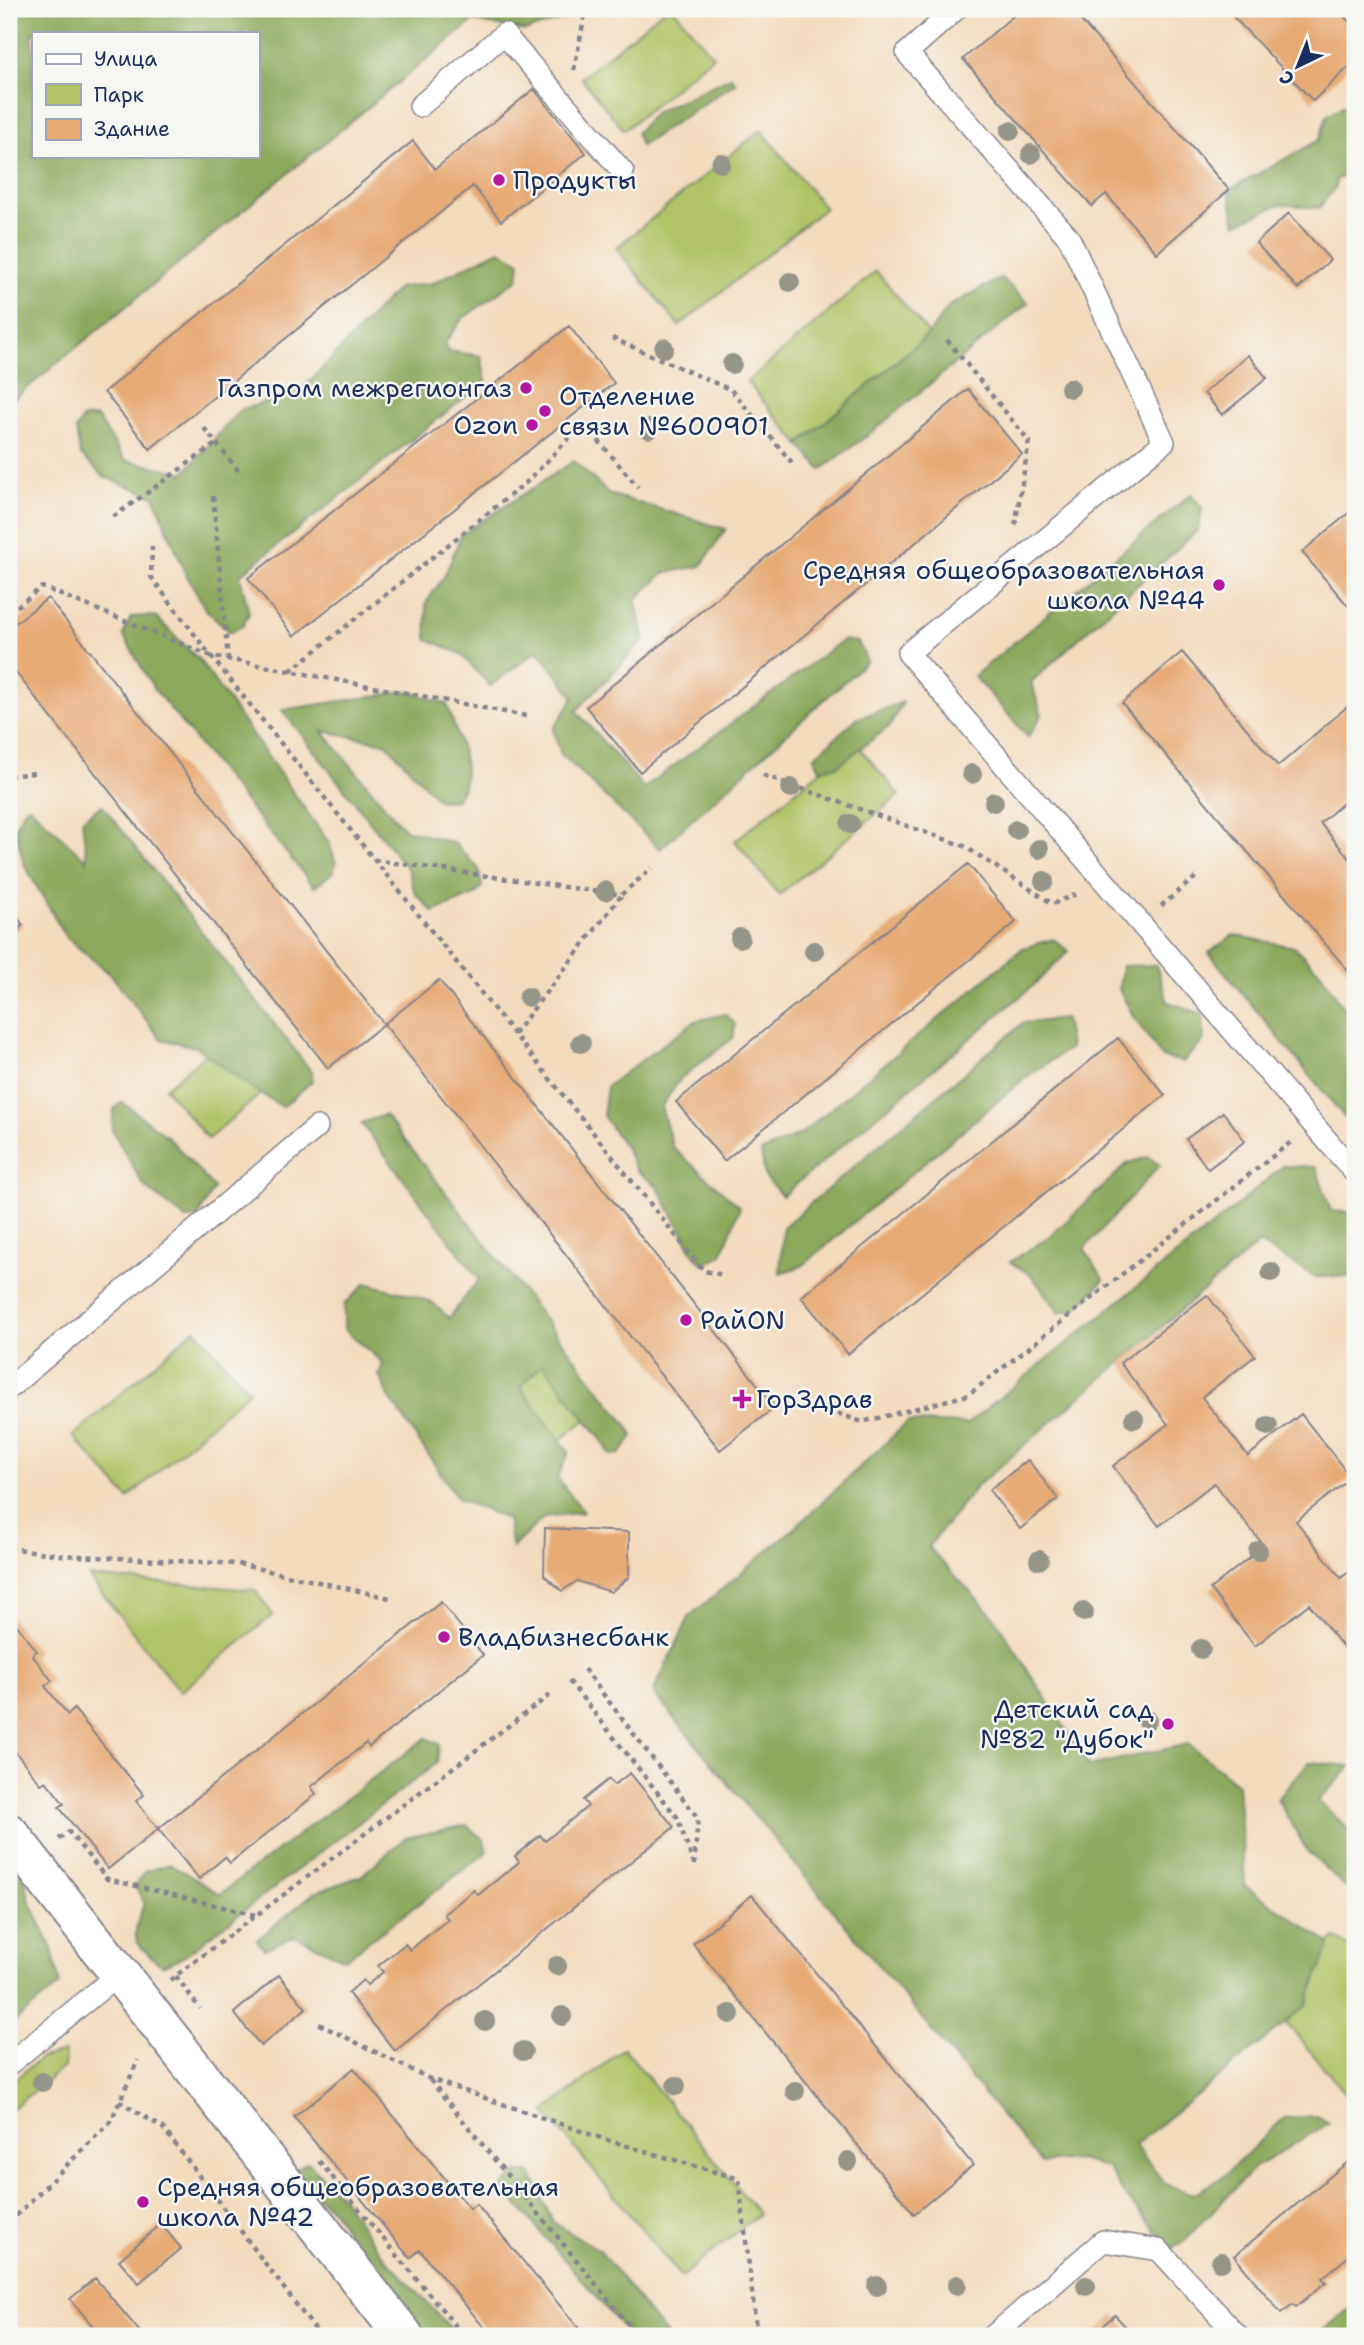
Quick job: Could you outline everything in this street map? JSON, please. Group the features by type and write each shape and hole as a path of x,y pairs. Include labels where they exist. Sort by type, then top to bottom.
{"street":[{"path":"9,1833 404,2336"}],"lane":[{"path":"956,9 907,53 1069,238 1164,442 908,653 1355,1174"},
{"path":"420,106 504,34 623,172"},
{"path":"9,1388 317,1127"},
{"path":"9,2064 139,1999"},
{"path":"993,2336 1103,2241 1159,2250 1238,2336"}],"path":[{"path":"559,98 575,69 586,9"},
{"path":"612,338 731,390 794,465"},
{"path":"947,340 1029,441 1008,570"},
{"path":"586,425 638,487"},
{"path":"205,428 241,474"},
{"path":"290,671 528,481 570,437"},
{"path":"113,517 217,443"},
{"path":"214,496 229,659"},
{"path":"152,546 151,577 211,656 704,1271 724,1275"},
{"path":"9,613 42,587 211,656 526,716"},
{"path":"9,776 34,773"},
{"path":"763,775 964,846 1053,904 1106,881"},
{"path":"374,860 621,895"},
{"path":"514,1034 621,895 652,868"},
{"path":"1141,922 1197,876"},
{"path":"828,1409 862,1422 968,1395 1314,1125"},
{"path":"9,1548 61,1555 238,1564 390,1598"},
{"path":"569,1681 677,1817 694,1867 698,1818 584,1669"},
{"path":"9,2223 111,2120 119,2101 139,1999 176,1976 551,1694"},
{"path":"107,1880 257,1915"},
{"path":"176,1976 206,2017"},
{"path":"319,2024 430,2079 607,2140 739,2179 757,2336"},
{"path":"430,2079 638,2336"},
{"path":"119,2101 163,2127 320,2336"},
{"path":"313,2154 464,2336"}],"green space":[{"path":"9,9 599,9 525,31 473,21 9,403"},
{"path":"665,9 674,9 713,56 624,130 581,78"},
{"path":"731,77 736,82 641,146 636,133 655,112"},
{"path":"1355,98 1355,176 1337,178 1334,189 1319,208 1280,204 1236,224 1229,190 1319,140 1327,116"},
{"path":"761,130 825,208 679,326 616,248"},
{"path":"500,250 520,262 518,279 462,319 445,343 446,351 481,356 486,381 240,575 249,613 243,626 230,632 205,609 184,570 154,496 104,477 80,454 76,429 83,418 97,417 125,460 184,473 240,410 300,392 398,288 432,283"},
{"path":"876,271 929,334 799,444 747,382"},
{"path":"1001,278 1028,303 873,431 821,470 799,444 929,334 949,306"},
{"path":"574,461 609,494 726,529 701,566 664,573 635,600 645,639 576,711 644,788 843,640 858,642 867,661 660,849 561,754 553,730 574,697 538,650 490,686 460,653 427,639 426,603 445,575 461,535"},
{"path":"1191,494 1202,508 1198,530 1031,682 1042,715 1028,737 974,676"},
{"path":"155,616 200,661 329,843 336,864 332,873 314,887 154,689 123,635 131,617"},
{"path":"408,691 447,704 464,766 465,778 456,799 438,800 386,743 322,731 404,829 454,843 479,869 482,887 475,895 433,912 415,893 408,870 282,710"},
{"path":"903,702 890,726 837,766 820,769 814,757 856,719"},
{"path":"855,742 899,795 779,895 735,841"},
{"path":"102,805 312,1072 312,1081 283,1107 256,1091 196,1047 161,1039 111,975 66,937 24,864 15,827 29,806 87,861 82,820"},
{"path":"1233,935 1294,947 1320,972 1355,1026 1355,1130 1209,953"},
{"path":"1053,939 1069,951 1035,984 782,1196 765,1177 761,1152 801,1134 1023,948"},
{"path":"1156,965 1168,1002 1203,1014 1204,1040 1183,1062 1162,1057 1133,1016 1119,989 1122,966"},
{"path":"725,1014 735,1024 733,1038 681,1078 661,1107 673,1148 740,1207 722,1254 705,1265 695,1256 657,1186 637,1171 625,1147 603,1116 607,1086 695,1021"},
{"path":"1065,1019 1070,1048 1026,1077 802,1266 780,1273 783,1227 1023,1023"},
{"path":"227,1036 270,1086 208,1139 165,1088"},
{"path":"122,1102 168,1137 214,1188 197,1218 186,1219 144,1186 112,1130 114,1109"},
{"path":"385,1115 633,1436 620,1454 610,1455 604,1443 543,1364 520,1387 569,1452 557,1478 584,1512 544,1517 512,1548 507,1519 458,1499 389,1397 379,1375 383,1363 344,1329 344,1305 366,1283 433,1303 449,1318 479,1279 361,1123"},
{"path":"1148,1157 1160,1165 1084,1249 1104,1280 1075,1310 1059,1312 1031,1275 1010,1262 1052,1235 1128,1163"},
{"path":"1283,1166 1316,1167 1331,1211 1355,1213 1355,1299 1350,1276 1316,1277 1259,1243 977,1486 928,1547 994,1617 1089,1766 1188,1744 1238,1784 1245,1886 1330,1944 1306,2006 1135,2145 1165,2184 1193,2194 1224,2176 1284,2118 1317,2116 1329,2123 1254,2168 1183,2242 1172,2249 1125,2196 1107,2167 1078,2160 1041,2163 653,1692 690,1616 791,1531 908,1422 967,1424"},
{"path":"195,1329 249,1391 128,1498 73,1436"},
{"path":"525,1329 592,1415 544,1452 477,1366"},
{"path":"89,1577 255,1590 273,1615 180,1692"},
{"path":"426,1738 439,1744 437,1763 183,1957 162,1966 139,1944 136,1933 144,1903 135,1885 146,1871 171,1864 220,1894"},
{"path":"1309,1762 1351,1766 1318,1801 1355,1835 1355,1896 1308,1852 1277,1799"},
{"path":"466,1825 484,1840 487,1852 345,1959 295,1936 264,1949 257,1940 314,1893 361,1876 405,1838"},
{"path":"9,1859 24,1875 29,1899 52,1949 60,1985 9,2026"},
{"path":"1335,1938 1355,1951 1355,2086 1351,2100 1265,1998"},
{"path":"624,2048 759,2214 681,2277 545,2112"},
{"path":"65,2052 64,2067 9,2111 9,2084 41,2058"},
{"path":"308,2162 339,2194 379,2251 458,2336 423,2336 363,2261 334,2211 289,2172"},
{"path":"516,2173 531,2173 553,2222 599,2250 667,2336 630,2336 502,2187"},
{"path":"1355,2304 1355,2336 1293,2336 1321,2332"}],"building":[{"path":"1021,9 1071,9 1229,190 1157,253 1106,194 1092,206 963,59"},
{"path":"1226,9 1337,9 1355,28 1355,61 1313,101"},
{"path":"534,89 586,153 501,221 473,186 150,449 104,392 413,141 435,169"},
{"path":"1289,213 1330,260 1298,289 1256,243"},
{"path":"569,326 614,383 294,636 248,578"},
{"path":"1248,355 1267,378 1222,415 1204,393"},
{"path":"968,389 1022,454 640,772 586,707"},
{"path":"1351,511 1355,516 1355,614 1302,552"},
{"path":"48,598 384,1024 328,1068 9,664 9,628"},
{"path":"1182,652 1278,766 1355,700 1355,793 1320,823 1355,865 1355,979 1122,703"},
{"path":"968,864 1016,922 724,1161 676,1102"},
{"path":"9,907 23,925 9,937"},
{"path":"439,980 775,1407 720,1450 384,1024"},
{"path":"1118,1038 1165,1095 848,1354 801,1297"},
{"path":"1223,1112 1245,1141 1208,1169 1186,1139"},
{"path":"1207,1295 1255,1356 1202,1397 1248,1456 1301,1414 1351,1478 1296,1521 1341,1578 1355,1567 1355,1662 1309,1604 1255,1646 1210,1589 1264,1546 1214,1483 1159,1526 1113,1466 1168,1424 1120,1363"},
{"path":"1028,1460 1058,1499 1020,1529 989,1490"},
{"path":"545,1528 629,1532 629,1577 611,1592 577,1581 562,1591 544,1575"},
{"path":"441,1602 483,1655 369,1747 366,1743 311,1787 316,1794 230,1863 225,1857 199,1879 158,1829"},
{"path":"9,1615 37,1651 32,1655 52,1681 45,1686 68,1715 74,1709 144,1795 136,1801 158,1829 108,1869 59,1807 64,1804 46,1781 41,1784 9,1744"},
{"path":"630,1773 674,1827 395,2051 348,1993 363,1980 367,1985 383,1972 378,1966 405,1944 410,1950 448,1919 444,1914 474,1890 478,1895 519,1862 515,1856 540,1835 545,1841 588,1806 583,1800 609,1779 614,1785"},
{"path":"752,1895 973,2165 914,2214 693,1944"},
{"path":"279,1975 306,2008 261,2046 234,2013"},
{"path":"354,2068 470,2209 476,2204 585,2336 491,2336 420,2250 410,2258 294,2117"},
{"path":"1355,2156 1355,2251 1322,2278 1326,2282 1296,2307 1293,2304 1281,2313 1234,2256"},
{"path":"161,2224 181,2248 139,2283 119,2260"},
{"path":"95,2278 140,2332 136,2336 101,2336 70,2299"},
{"path":"1115,2315 1134,2336 1093,2334"}],"place":[{"name":"Продукты","path":"499,180"},
{"name":"Газпром межрегионгаз","path":"526,388"},
{"name":"Отделение связи №600901","path":"545,411"},
{"name":"Ozon","path":"532,425"},
{"name":"Средняя общеобразовательная школа №44","path":"1219,585"},
{"name":"РайON","path":"686,1320"},
{"name":"ГорЗдрав","path":"742,1399"},
{"name":"Владбизнесбанк","path":"444,1637"},
{"name":"Детский сад №82 \"Дубок\"","path":"1168,1724"},
{"name":"Средняя общеобразовательная школа №42","path":"143,2202"}]}
